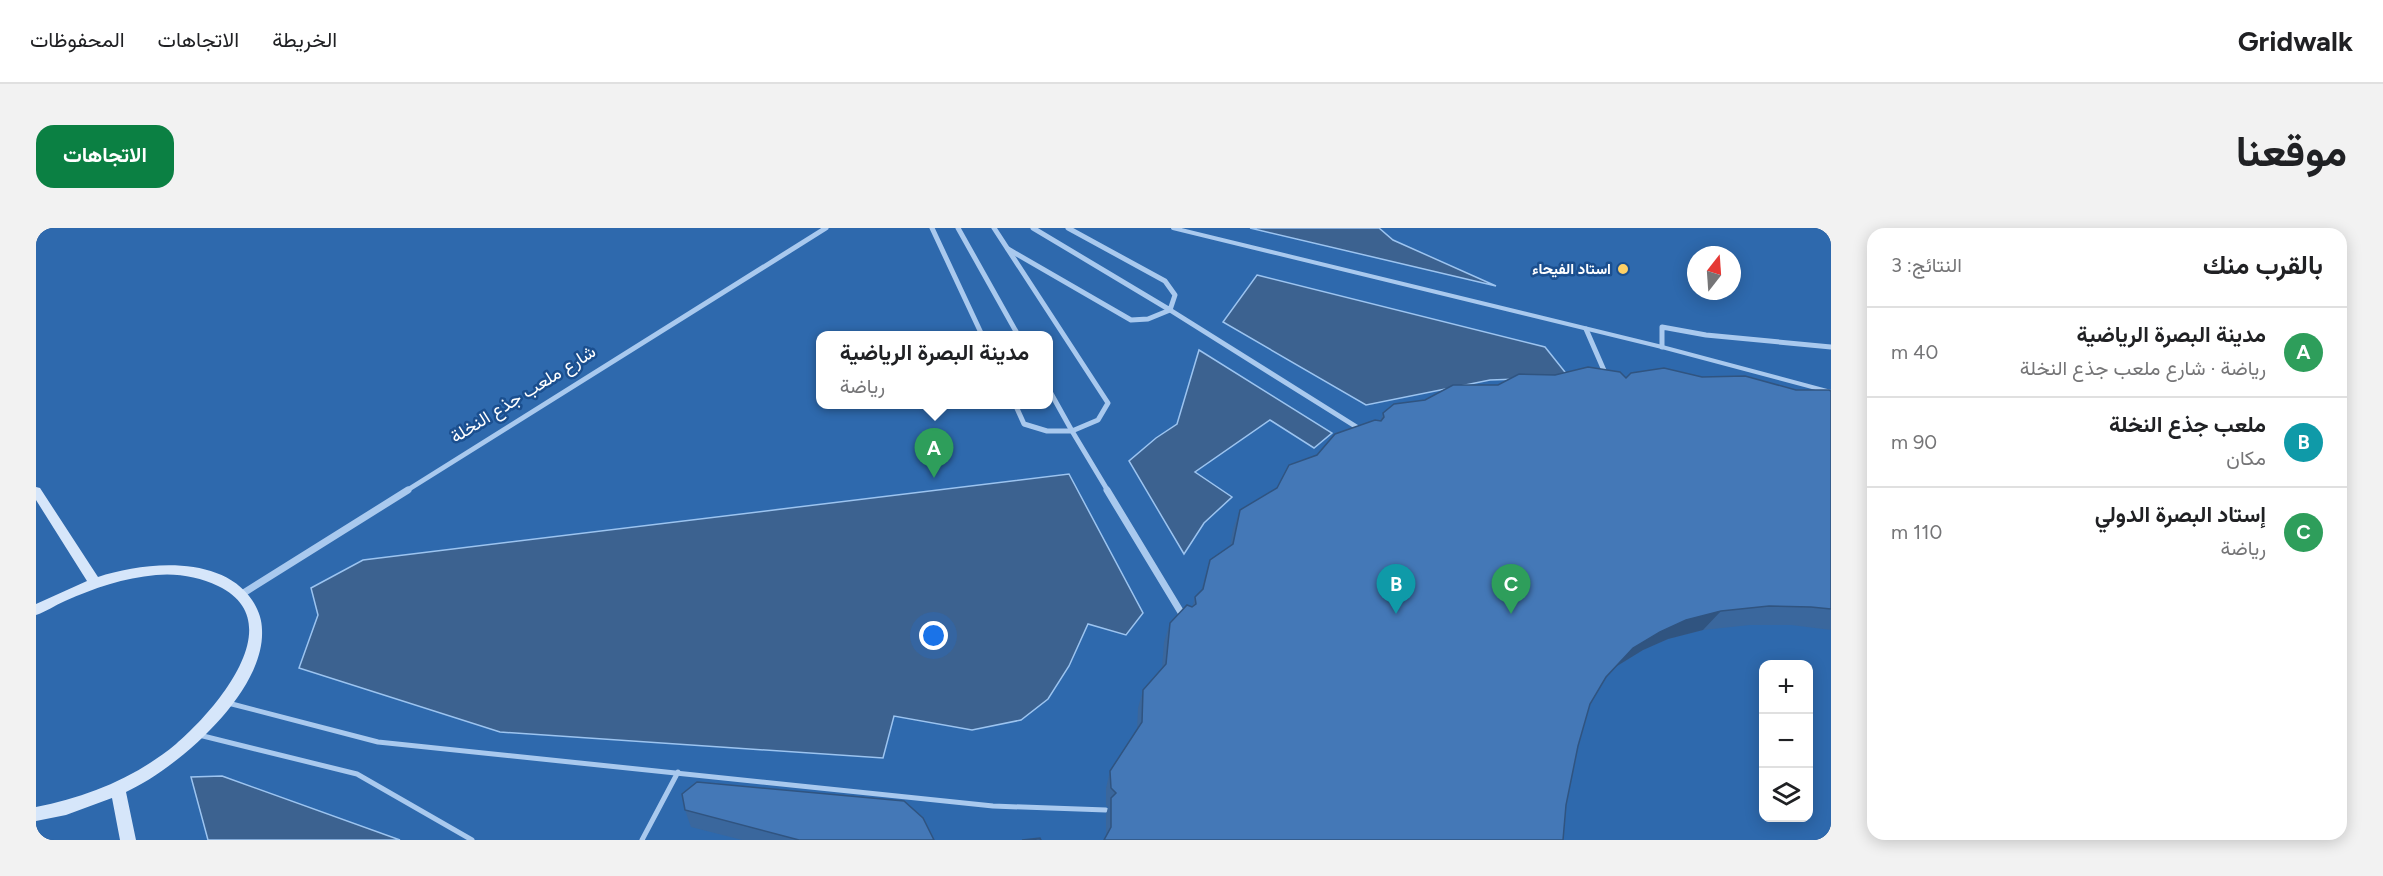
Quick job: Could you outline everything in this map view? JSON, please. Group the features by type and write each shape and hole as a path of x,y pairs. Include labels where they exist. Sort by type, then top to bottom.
{"street":[{"name":"شارع ملعب جذع النخلة","path":"242,594 826,228"},
{"path":"932,228 980,331"},
{"path":"958,228 1015,331"},
{"path":"994,228 1108,404 1098,420 1072,430 1047,431 1024,424 1017,409"},
{"path":"1033,228 1170,310 1371,436"},
{"path":"1008,249 1131,320 1148,319 1170,310 1175,295 1164,281 1068,228"},
{"path":"1662,347 1662,327 1706,335 1831,347"},
{"path":"1586,329 1609,381"},
{"path":"1053,397 1185,620"},
{"path":"36,491 95,583"},
{"path":"36,610 55,599 95,583 141,572 182,570 217,577 242,594 256,623 251,660 228,703 199,735 161,764 118,789 83,803 36,814"},
{"path":"118,789 128,840"}],"lane":[{"path":"1173,228 1662,347 1831,392"},
{"path":"228,703 378,742 993,806 1106,810"},
{"path":"199,735 357,774 472,840"},
{"path":"642,840 678,772"}],"shaded area":[{"path":"36,228 1831,228 1831,840 36,840"},
{"path":"1250,228 1379,228 1393,240 1496,286"},
{"path":"1257,275 1545,347 1569,377 1490,380 1366,405 1223,322"},
{"path":"1199,350 1332,433 1314,448 1270,420 1195,472 1232,497 1204,523 1184,554 1129,461 1177,424"},
{"path":"1069,474 1143,613 1126,635 1088,624 1069,666 1048,699 1021,720 972,730 894,716 883,758 500,732 299,668 318,615 311,588 363,560"},
{"path":"222,776 400,840 208,840 191,777"}],"building":[{"path":"1588,367 1620,372 1626,378 1631,373 1664,368 1702,377 1745,376 1796,390 1831,391 1831,609 1769,606 1721,611 1686,620 1633,648 1606,677 1590,704 1578,746 1566,805 1563,840 1104,840 1111,827 1111,798 1116,793 1111,788 1110,771 1142,722 1143,690 1166,664 1170,623 1187,605 1192,607 1196,604 1195,597 1203,589 1210,560 1233,544 1240,510 1277,488 1289,465 1317,455 1335,434 1375,420 1381,421 1384,417 1383,413 1394,404 1425,400 1453,385 1498,385 1519,374 1555,375"},
{"path":"697,782 904,801 923,818 934,840 799,840 685,810 682,794"}],"place":[{"name":"استاد الفيحاء","path":"1623,269"},
{"name":"مدينة البصرة الرياضية","path":"934,478"},
{"name":"ملعب جذع النخلة","path":"1396,614"},
{"name":"إستاد البصرة الدولي","path":"1511,614"}]}
